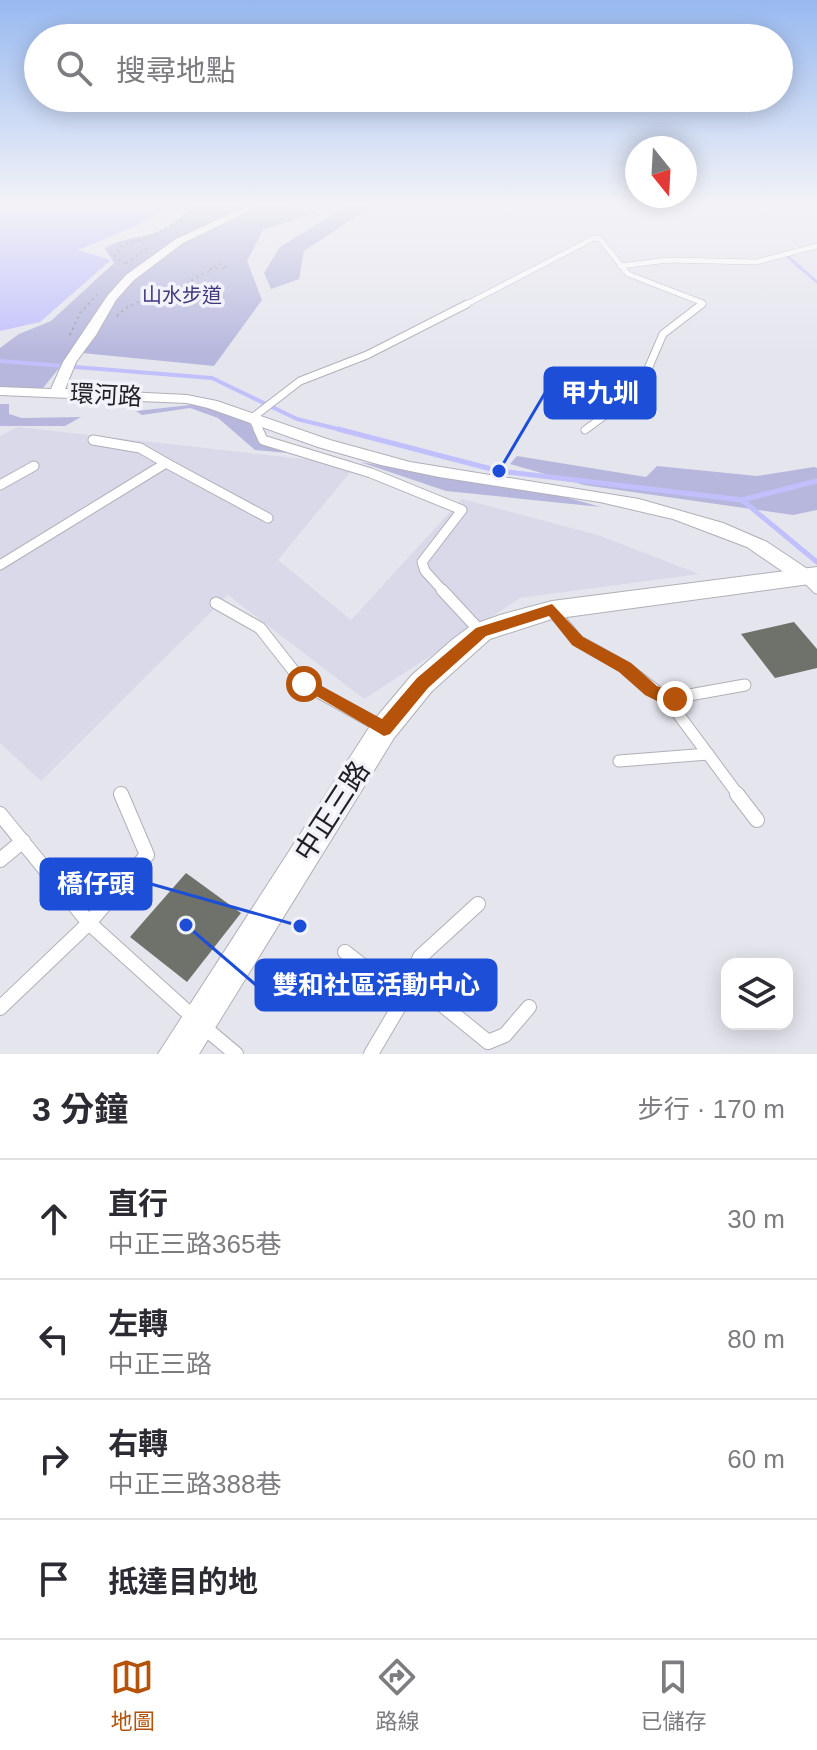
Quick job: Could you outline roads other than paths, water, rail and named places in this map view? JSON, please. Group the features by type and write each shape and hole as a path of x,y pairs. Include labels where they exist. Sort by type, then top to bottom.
{"street":[{"path":"58,388 71,359 114,295 155,255"},
{"name":"環河路","path":"0,391 58,388 187,399 257,414 370,457 439,472 556,489 717,527 757,544 813,579"},
{"name":"中正三路","path":"177,1054 384,729 422,683 481,632 552,610 813,579"}],"lane":[{"path":"481,632 425,571 422,562 462,510 371,473 263,440 257,414 275,397 300,381 367,355 558,255"},
{"path":"585,430 623,402 644,378 663,334 703,303 633,277 612,255"},
{"path":"620,266 668,260 756,262 782,255"},
{"path":"93,440 140,448 268,518"},
{"path":"0,565 166,463"},
{"path":"0,485 34,466"},
{"path":"216,603 260,628 304,684 384,729"},
{"path":"552,610 578,641 625,667 667,699 757,820"},
{"path":"667,699 745,685"},
{"path":"619,761 708,754"},
{"path":"0,1008 89,923 147,855 121,793"},
{"path":"0,814 89,923 236,1054"},
{"path":"0,860 23,841"},
{"path":"371,1054 404,998 420,957 478,904"},
{"path":"345,952 404,998 434,998 488,1042 505,1035 529,1007"}],"waterway":[{"path":"789,255 787,256 817,282"},
{"path":"0,361 212,378 297,419 341,430"},
{"path":"341,430 346,431"},
{"path":"341,430 499,471 742,500"},
{"path":"742,500 817,481"},
{"path":"742,500 817,562"}],"place":[{"name":"甲九圳","path":"499,471"},
{"name":"雙和社區活動中心","path":"186,925"},
{"name":"橋仔頭","path":"300,926"}],"park label":[{"name":"山水步道","path":"182,295"}]}
